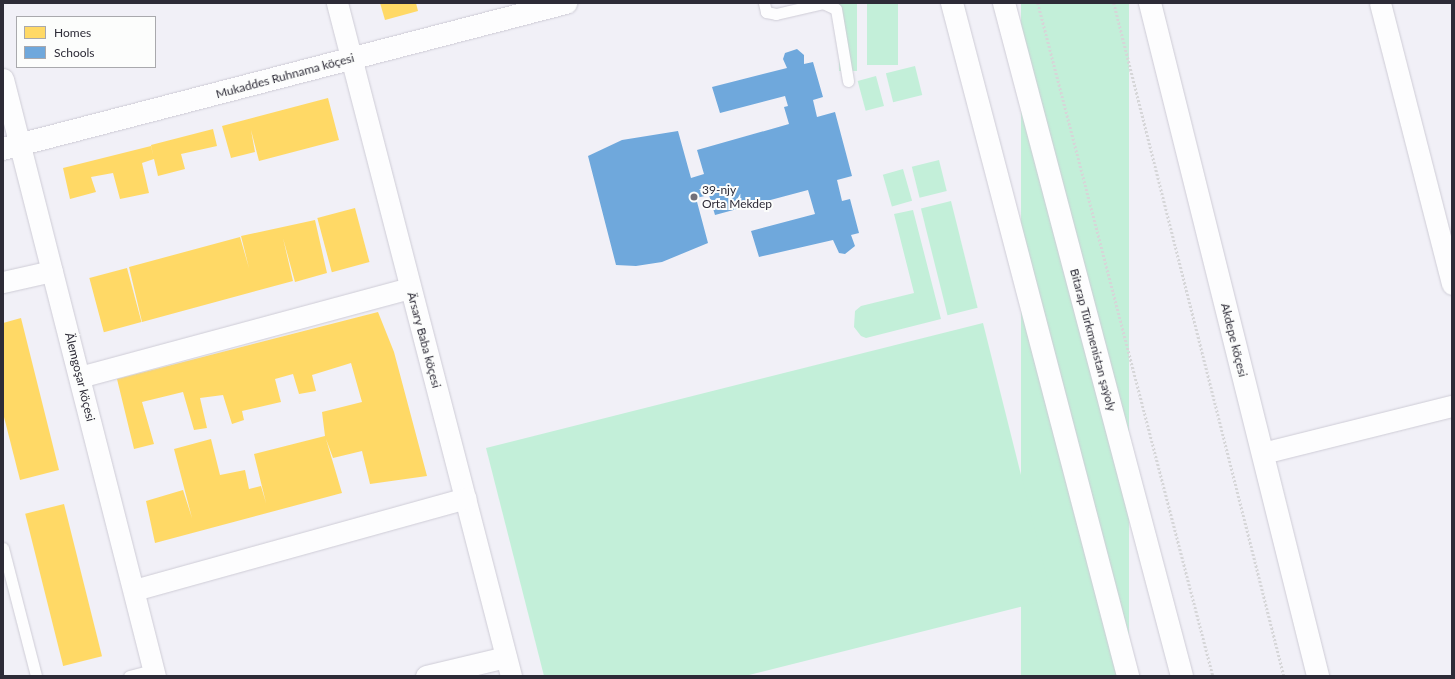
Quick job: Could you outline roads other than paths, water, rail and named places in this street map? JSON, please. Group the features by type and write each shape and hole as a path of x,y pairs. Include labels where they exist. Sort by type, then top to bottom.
{"main road":[{"name":"Mukaddes Ruhnama köçesi","path":"12,147 566,3"},
{"path":"952,3 1128,676"},
{"name":"Bitarap Türkmenistan şaýoly","path":"1004,3 1182,676"},
{"name":"Akdepe köçesi","path":"1150,3 1318,676"}],"street":[{"name":"Ärsary Baba köçesi","path":"337,3 509,666"},
{"path":"1380,3 1452,284"},
{"name":"Älemgoşar köçesi","path":"3,79 12,147 52,271 154,673"},
{"path":"3,282 52,271"},
{"path":"80,377 410,288"},
{"path":"1263,454 1452,406"},
{"path":"134,590 465,498"},
{"path":"426,676 509,666"}],"lane":[{"path":"764,3 766,12 776,14 823,3 836,9 848,82"},
{"path":"3,548 36,676"},
{"path":"129,676 154,673"}],"place":[{"name":"39-njy Orta Mekdep","path":"694,197"}]}
